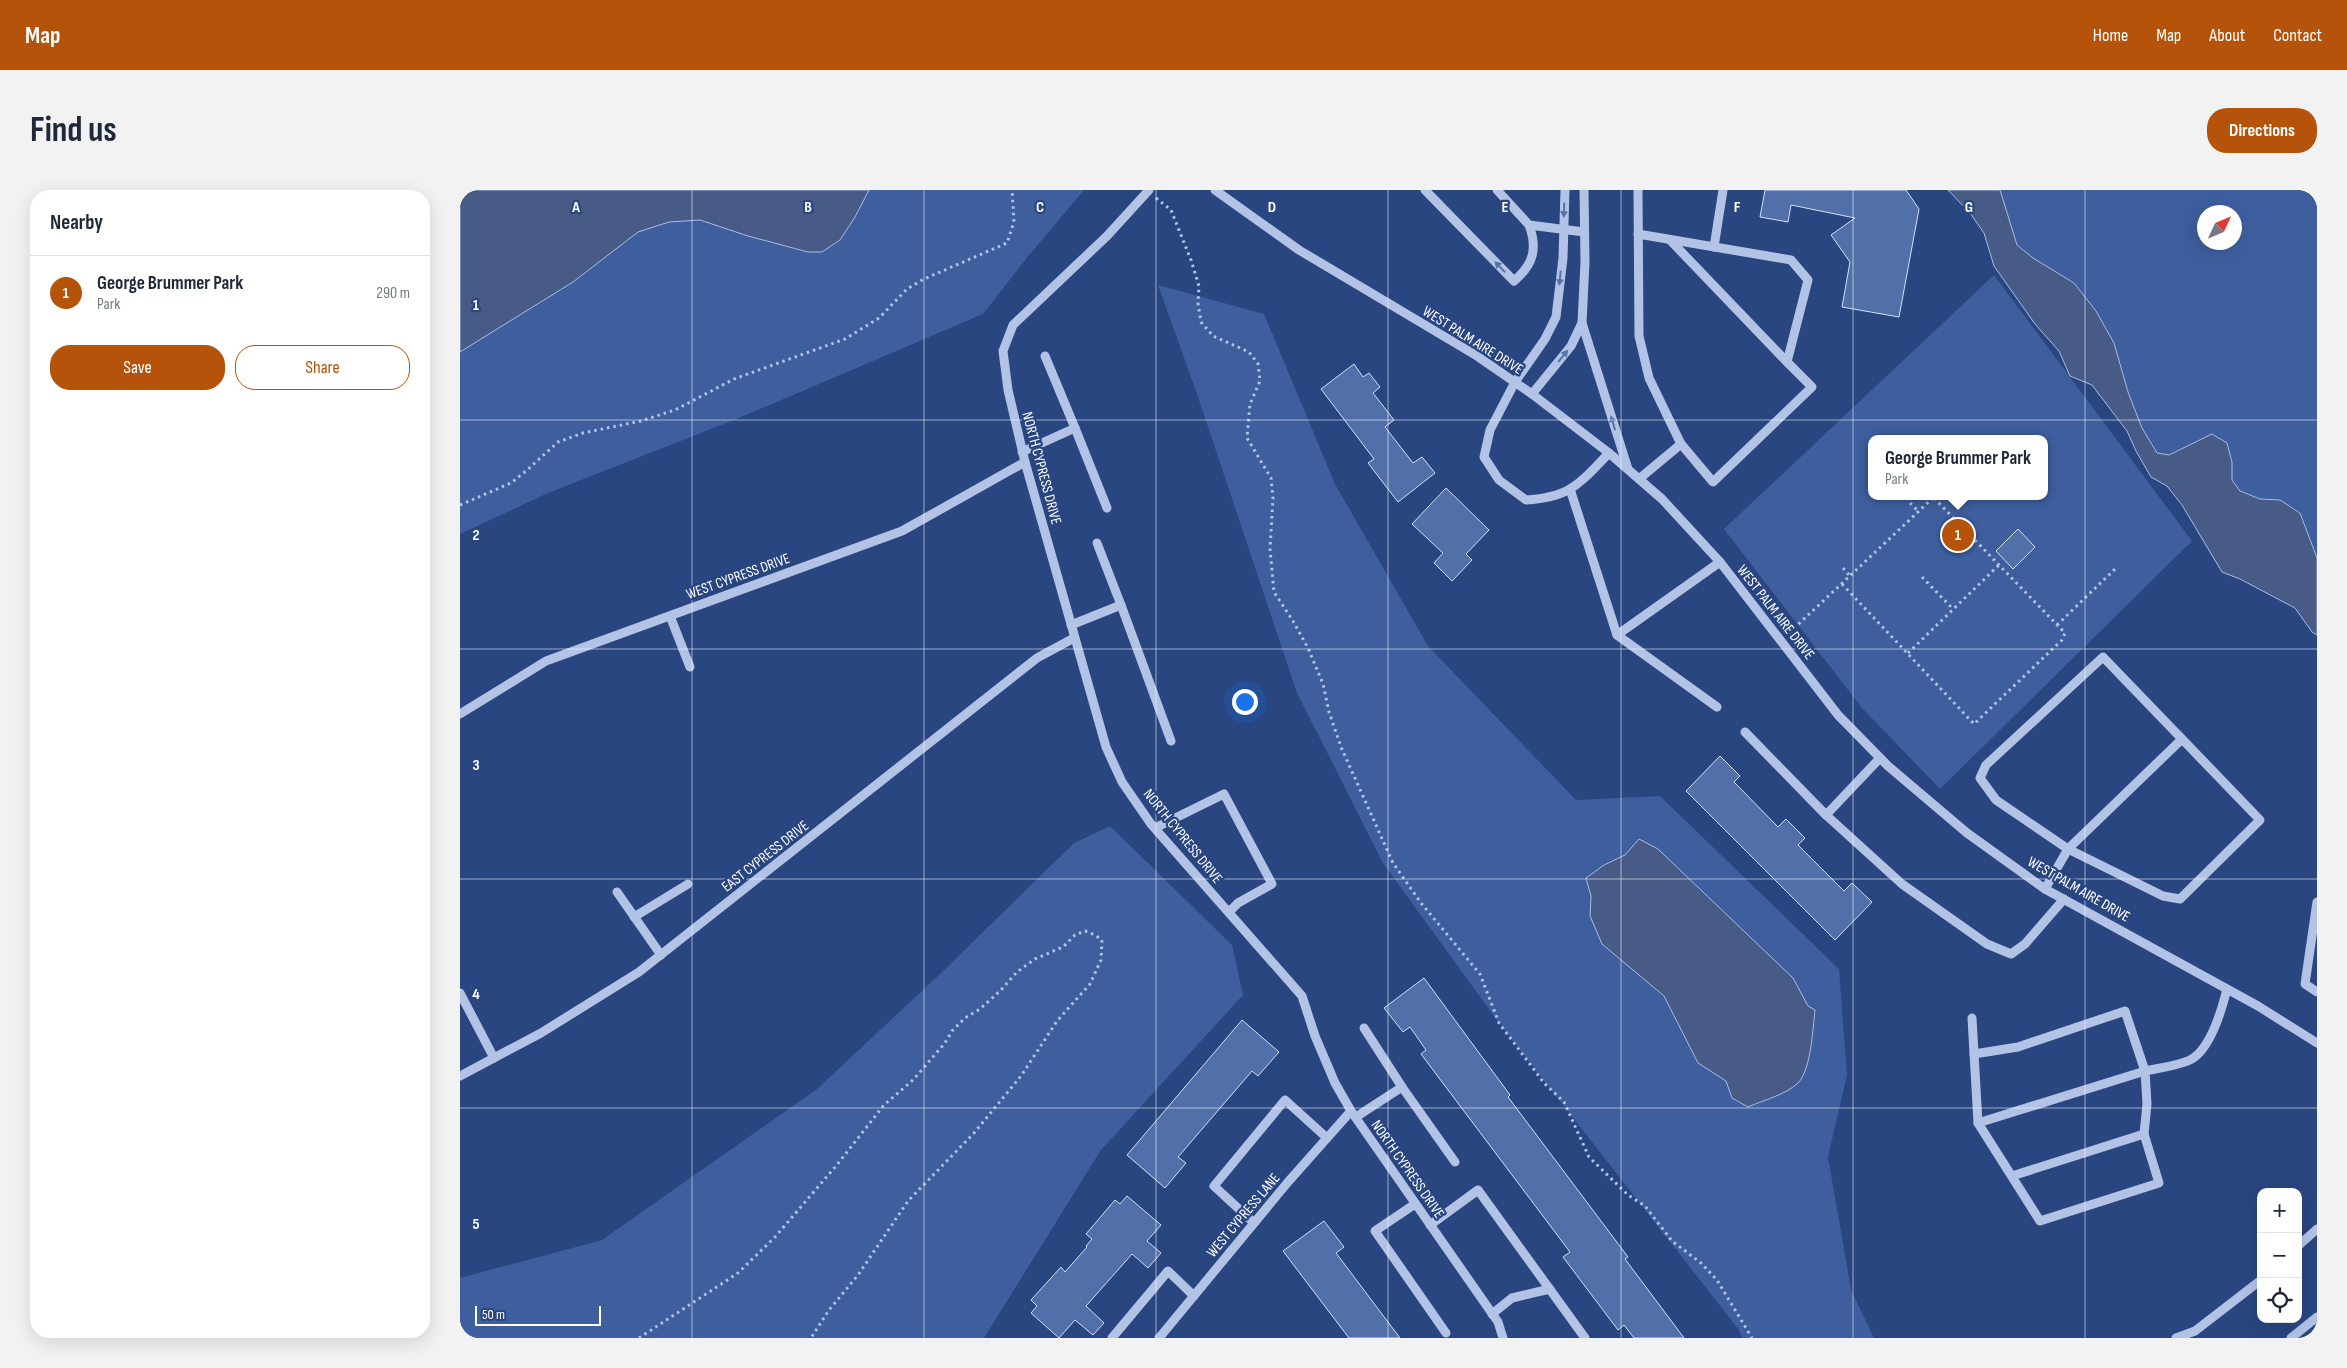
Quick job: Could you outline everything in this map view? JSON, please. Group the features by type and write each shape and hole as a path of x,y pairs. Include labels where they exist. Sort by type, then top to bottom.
{"street":[{"name":"WEST PALM AIRE DRIVE","path":"1215,190 1299,250 1477,356 1532,394 1628,469 1662,499 1720,562 1838,715 1880,758 1967,833 2045,889 2227,989 2317,1043"},
{"path":"1425,190 1514,281 1527,270 1535,241 1529,225 1497,190"},
{"path":"1565,190 1564,229 1556,317 1545,339 1514,382 1490,430 1484,456 1499,480 1526,500 1552,498 1579,484 1609,453"},
{"path":"1584,190 1582,323 1628,469"},
{"path":"1638,190 1639,336 1649,378 1681,444 1713,482 1812,387 1670,240"},
{"path":"1714,247 1723,190"},
{"name":"NORTH CYPRESS DRIVE","path":"1148,191 1107,236 1013,325 1003,351 1008,390 1022,452 1106,747 1122,782 1155,828 1302,996 1315,1036 1335,1082 1353,1114 1498,1322 1503,1338"},
{"path":"1529,225 1584,232"},
{"path":"1638,234 1791,260 1808,280 1787,362"},
{"path":"1532,394 1571,346 1582,323"},
{"path":"1045,356 1107,508"},
{"path":"1022,452 1075,428"},
{"path":"1639,479 1681,444"},
{"name":"WEST CYPRESS DRIVE","path":"460,714 546,661 902,531 1025,462"},
{"path":"1570,489 1617,635 1717,707"},
{"path":"1097,543 1171,741"},
{"path":"1617,635 1720,562"},
{"path":"1070,625 1121,606"},
{"path":"670,616 690,667"},
{"name":"EAST CYPRESS DRIVE","path":"460,1076 541,1033 639,972 1037,658 1074,638"},
{"path":"2103,656 2260,820 2180,899 2163,896 2068,848 1996,800 1980,778 1986,766 2103,656"},
{"path":"1744,732 1826,815 1902,884 1986,944 2011,954 2024,944 2064,899"},
{"path":"2045,889 2068,848 2182,738"},
{"path":"1826,815 1880,758"},
{"path":"1155,828 1224,794 1272,884 1238,903 1229,912"},
{"path":"634,917 688,884"},
{"path":"617,892 660,955"},
{"path":"2317,902 2314,947 2306,984 2317,992"},
{"path":"1978,1123 2145,1071 2191,1059 2207,1042 2219,1017 2227,989"},
{"path":"460,992 494,1058"},
{"path":"1972,1018 1974,1054 1978,1123 2040,1221 2159,1183 2144,1134 2147,1104 2145,1071 2124,1011 2018,1047 1974,1054"},
{"path":"1364,1028 1402,1087 1455,1162"},
{"name":"WEST CYPRESS LANE","path":"1159,1338 1254,1222 1327,1138 1353,1114 1402,1087"},
{"path":"1254,1222 1214,1186 1286,1100 1327,1138"},
{"path":"2012,1176 2144,1134"},
{"path":"1430,1225 1478,1190 1585,1338"},
{"path":"1414,1204 1375,1231 1446,1333"},
{"path":"2302,1242 2317,1229"},
{"path":"1112,1338 1168,1271 1194,1296"},
{"path":"2176,1338 2195,1331 2257,1283"},
{"path":"1492,1314 1512,1298 1550,1289"},
{"path":"2291,1338 2317,1317"}],"path":[{"path":"460,505 511,482 526,472 558,442 584,432 640,421 675,410 734,379 845,338 867,327 879,318 907,289 924,279 1008,243 1014,222 1012,190"},
{"path":"1148,191 1171,210 1199,286 1198,303 1201,322 1213,336 1250,352 1258,364 1260,381 1250,404 1248,438 1271,478 1273,498 1270,550 1274,592 1293,621 1312,657 1323,684 1329,712 1341,747 1394,863 1421,903 1480,974 1499,1023 1544,1083 1564,1102 1589,1157 1628,1195 1645,1206 1672,1241 1702,1263 1717,1280 1752,1338"},
{"path":"1782,640 1931,500"},
{"path":"1842,584 1974,724 2062,640 2065,633 1937,500"},
{"path":"1910,504 1919,512"},
{"path":"1966,532 1975,524"},
{"path":"1908,653 1999,565"},
{"path":"1843,568 1850,576"},
{"path":"2057,625 2115,569"},
{"path":"1922,577 1953,609"},
{"path":"640,1338 738,1273 775,1237 836,1166 884,1105 913,1080 965,1018 980,1008 1017,972 1035,959 1062,947 1075,935 1086,931 1102,940 1103,950 1096,974 1090,984 1056,1021 1021,1076 974,1133 908,1200 858,1275 829,1310 811,1338"}],"shaded area":[{"path":"460,190 1084,190 983,314 739,418 548,493 460,534"},
{"path":"460,190 869,190 840,240 822,252 808,252 748,236 700,220 669,222 638,232 573,282 460,352"},
{"path":"1948,190 2000,190 2017,245 2033,258 2074,283 2096,311 2114,343 2128,392 2142,428 2157,453 2169,455 2212,434 2227,443 2232,462 2232,480 2240,491 2260,499 2280,500 2300,513 2317,558 2317,635 2312,632 2295,608 2240,579 2222,572 2182,505 2167,486 2151,477 2127,431 2092,385 2070,376 2059,351 2035,324 1994,266 1984,233 1970,213"},
{"path":"2000,190 2317,190 2317,558 2300,512 2280,500 2260,499 2240,491 2232,480 2232,462 2226,443 2212,434 2169,455 2157,453 2142,428 2128,392 2114,343 2096,311 2074,283 2033,258 2017,245"},
{"path":"1994,275 2192,541 1940,789 1862,708 1724,529"},
{"path":"1158,285 1264,314 1335,484 1428,646 1576,800 1660,796 1839,969 1847,1075 1828,1157 1851,1290 1874,1338 1742,1338 1739,1330 1499,1023 1383,863 1297,693 1196,391"},
{"path":"1110,826 1232,945 1243,995 1101,1150 984,1338 460,1338 460,1278 602,1240 817,1089 939,975 1074,843"},
{"path":"1639,839 1658,849 1793,978 1808,1006 1815,1010 1811,1048 1806,1069 1798,1083 1787,1091 1748,1107 1732,1098 1726,1081 1698,1063 1664,996 1602,944 1590,916 1591,896 1586,878 1604,865 1625,855"}],"building":[{"path":"1765,190 1906,190 1919,209 1899,317 1842,307 1850,262 1831,235 1855,218 1791,205 1788,222 1760,217"},
{"path":"1354,364 1363,377 1369,373 1380,387 1373,393 1394,420 1385,427 1413,463 1422,457 1435,473 1398,502 1368,463 1374,459 1321,389"},
{"path":"1446,488 1489,530 1466,554 1472,560 1452,581 1434,563 1443,553 1412,524"},
{"path":"2018,529 2035,547 2013,569 1996,551"},
{"path":"1720,756 1740,776 1734,782 1778,827 1786,819 1805,838 1798,845 1844,891 1852,883 1872,902 1835,940 1686,791"},
{"path":"1424,978 1510,1095 1508,1097 1628,1257 1625,1259 1684,1338 1634,1338 1624,1325 1618,1330 1563,1257 1570,1252 1421,1054 1426,1050 1410,1027 1403,1032 1384,1008"},
{"path":"1242,1020 1279,1052 1258,1076 1252,1071 1178,1157 1186,1163 1165,1188 1127,1155"},
{"path":"1127,1196 1161,1225 1147,1241 1161,1253 1148,1268 1132,1254 1086,1306 1104,1323 1093,1335 1075,1320 1059,1338 1031,1313 1037,1306 1031,1300 1061,1267 1065,1272 1087,1247 1092,1239 1086,1234 1115,1200 1120,1204"},
{"path":"1324,1221 1344,1247 1336,1253 1400,1338 1349,1338 1283,1251"}],"place":[{"name":"George Brummer Park","path":"1958,535"}]}
